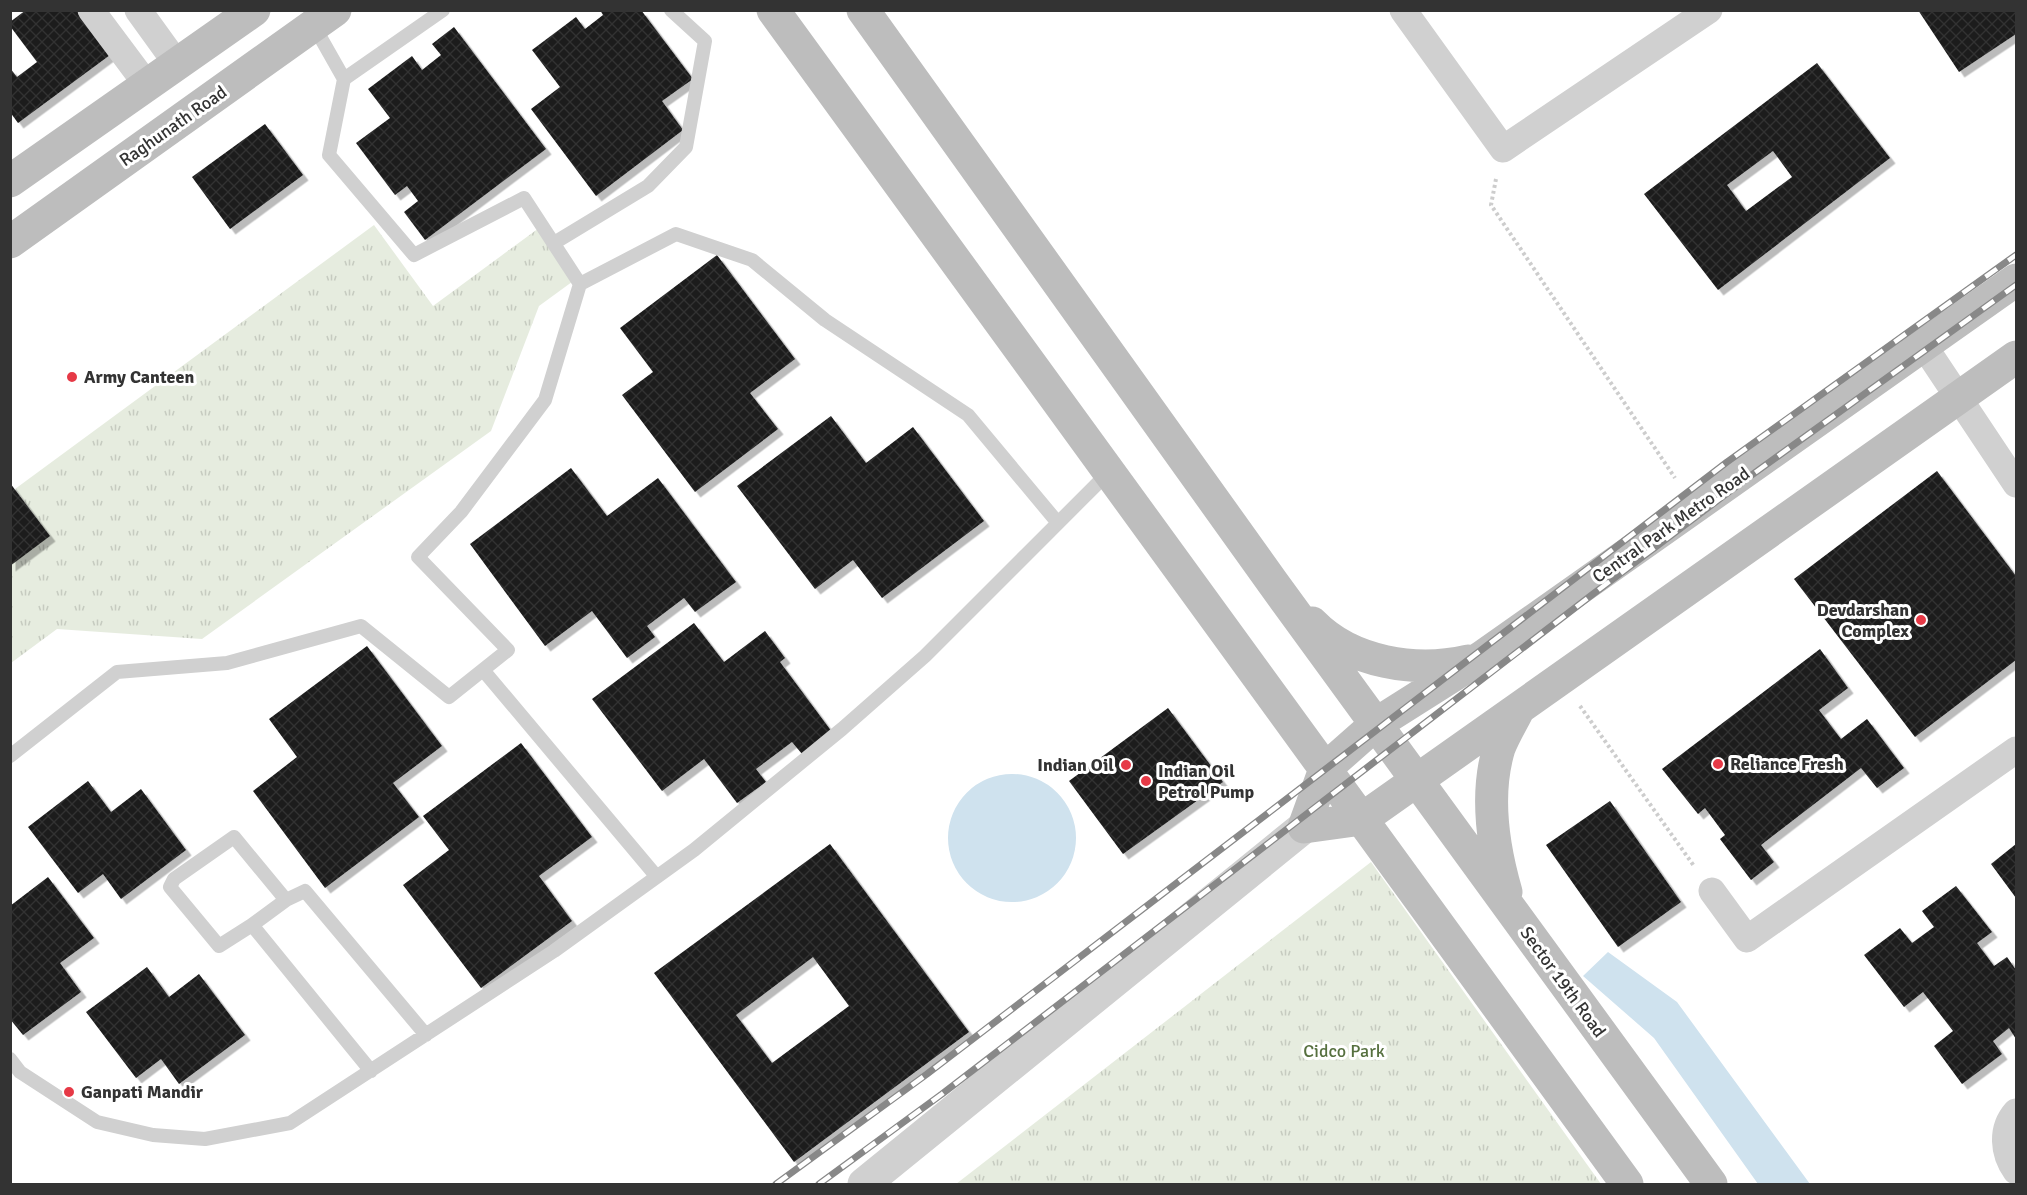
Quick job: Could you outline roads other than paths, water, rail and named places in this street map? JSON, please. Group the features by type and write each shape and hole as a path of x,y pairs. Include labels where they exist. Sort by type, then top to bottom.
{"main road":[{"path":"10,181 254,10"},
{"path":"773,10 1627,1185"},
{"path":"863,10 1273,583 1318,629 1351,649 1381,661 1412,666 1445,666 1482,657"},
{"name":"Raghunath Road","path":"10,242 324,18"},
{"name":"Central Park Metro Road","path":"1325,768 1376,724 1482,657 2016,280"},
{"path":"1325,768 1304,827 1362,819 2016,357"},
{"name":"Sector 19th Road","path":"1273,583 1711,1185"},
{"path":"1512,911 1498,863 1492,784 1500,747 1519,708"}],"street":[{"path":"91,10 147,85"},
{"path":"138,10 177,64"},
{"path":"1403,10 1503,149 1709,10"},
{"path":"1924,346 1957,399 2016,484"},
{"path":"1712,891 1747,939 2016,750"},
{"path":"864,1185 1304,827"},
{"path":"2016,1112 2007,1123 2006,1146 2016,1172"}],"lane":[{"path":"344,79 443,10"},
{"path":"554,243 648,186 686,147 705,41 671,10"},
{"path":"324,18 344,79 329,155 414,255 524,198 580,284"},
{"path":"10,756 117,672 227,663 361,626 449,697 508,650 418,557 461,512 545,400 580,284 676,234 752,260 825,320 968,415 1058,523"},
{"path":"10,1059 20,1072 97,1122 153,1135 205,1139 290,1123 554,951 694,850 842,729 925,656 1109,472"},
{"path":"483,670 657,877"},
{"path":"286,900 234,837 174,879 170,887 219,946 286,900 305,891 426,1035"},
{"path":"252,925 370,1071"}],"water":[{"path":"1012,774 1036,779 1057,793 1071,814 1076,838 1071,862 1057,883 1036,897 1012,902 988,897 967,883 953,862 948,838 953,814 967,793 988,779"},
{"path":"1608,952 1677,1002 1810,1184 1758,1184 1654,1038 1583,976"}],"railway":[{"path":"776,1184 927,1074 1727,462 2016,255"},
{"path":"819,1184 942,1094 1742,482 2016,285"}],"place":[{"name":"Army Canteen","path":"72,377"},
{"name":"Devdarshan Complex","path":"1921,620"},
{"name":"Reliance Fresh","path":"1718,764"},
{"name":"Indian Oil","path":"1126,765"},
{"name":"Indian Oil Petrol Pump","path":"1146,781"},
{"name":"Ganpati Mandir","path":"69,1092"}],"park label":[{"name":"Cidco Park","path":"1344,1051"}]}
